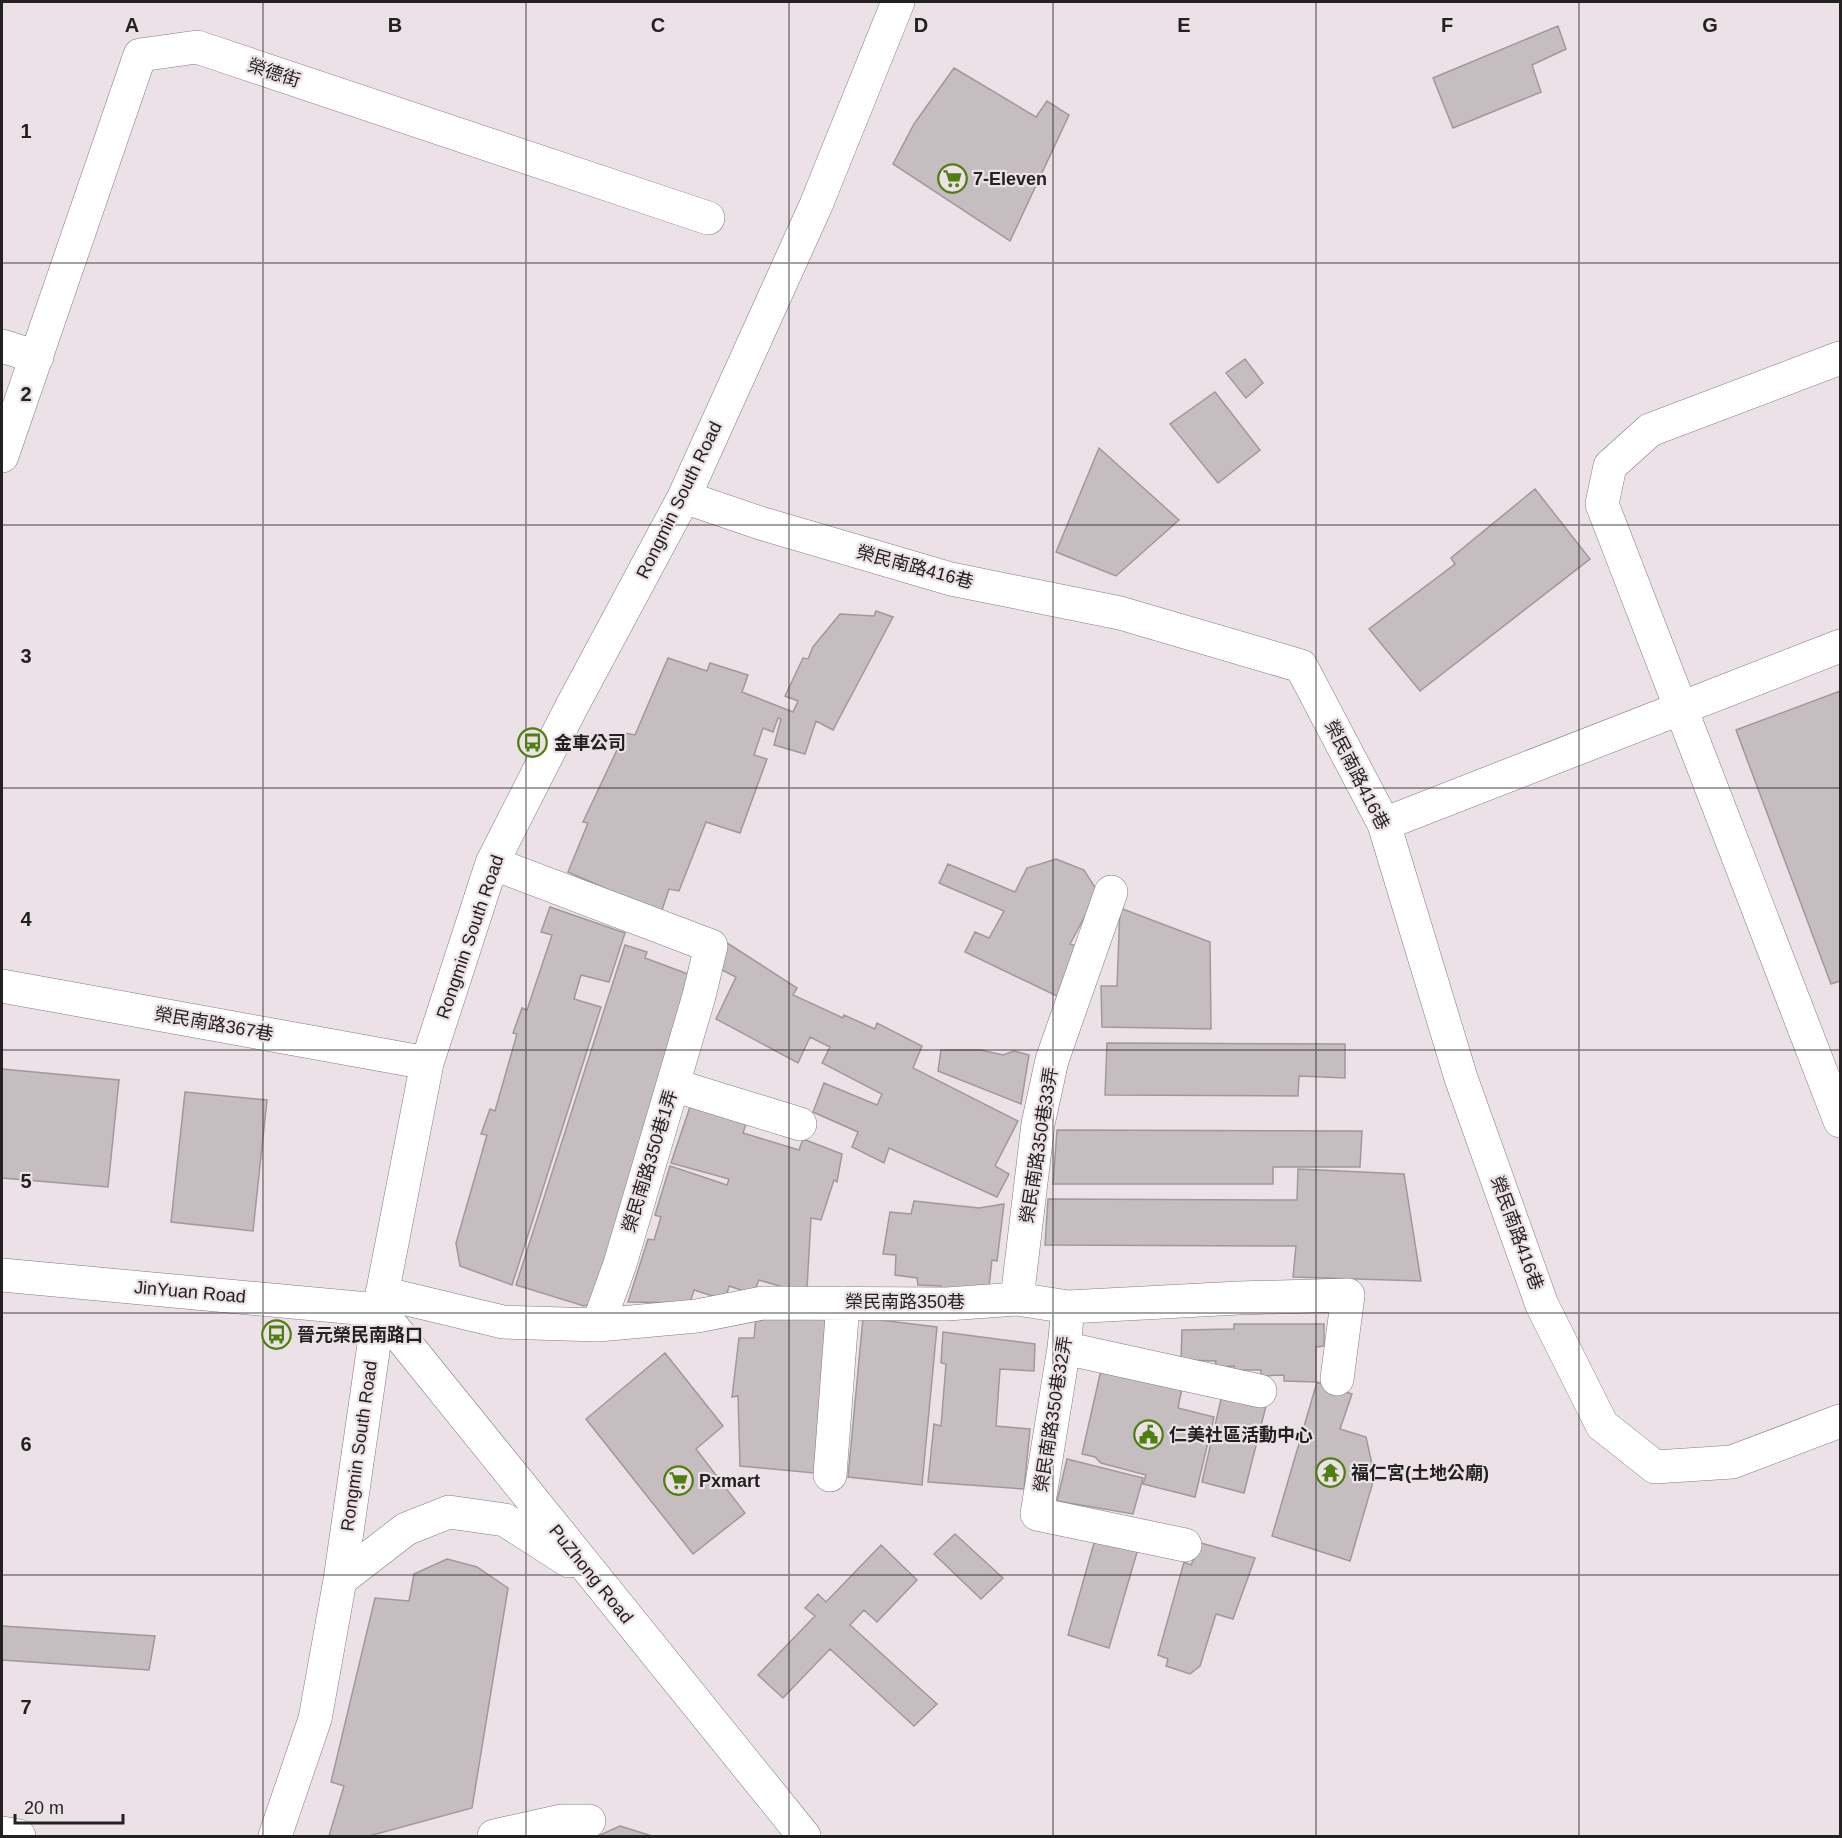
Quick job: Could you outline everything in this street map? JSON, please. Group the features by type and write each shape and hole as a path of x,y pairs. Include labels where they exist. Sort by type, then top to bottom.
{"street":[{"name":"Rongmin South Road","path":"275,1836 315,1719 340,1580 380,1301 427,1063 492,863 572,706 684,497 816,205 898,2"},
{"name":"榮德街","path":"2,456 140,55 196,47 708,218"},
{"path":"2,346 37,357"},
{"path":"1840,358 1650,430 1610,466 1602,504 1840,1121"},
{"name":"榮民南路416巷","path":"684,497 760,523 951,579 1120,613 1301,666 1384,824 1461,1078 1542,1305 1602,1425 1654,1467 1731,1462 1840,1421"},
{"path":"1384,824 1840,646"},
{"name":"榮民南路350巷1弄","path":"492,863 711,946 699,996 620,1264 598,1325"},
{"name":"榮民南路350巷33弄","path":"1017,1299 1038,1124 1052,1060 1111,892"},
{"name":"榮民南路367巷","path":"2,986 427,1063"},
{"path":"673,1085 800,1124"},
{"name":"JinYuan Road","path":"2,1275 380,1301"},
{"name":"榮民南路350巷","path":"380,1301 503,1322 598,1325 697,1316 763,1303 947,1304 1017,1299 1068,1307 1348,1295 1337,1379"},
{"name":"PuZhong Road","path":"380,1301 592,1575 804,1836"},
{"path":"830,1475 843,1303"},
{"name":"榮民南路350巷32弄","path":"1068,1307 1064,1348 1037,1514 1185,1545"},
{"path":"1064,1348 1260,1391"},
{"path":"340,1580 406,1529 449,1512 505,1520 592,1575"},
{"path":"494,1836 561,1821 589,1821"},
{"path":"2,1833 19,1836"}],"building":[{"path":"1558,26 1566,49 1532,65 1541,92 1453,128 1433,78"},
{"path":"954,68 1036,117 1047,101 1069,115 1010,241 893,164 914,124"},
{"path":"1245,359 1263,383 1246,398 1226,373"},
{"path":"1215,392 1260,450 1218,483 1170,424"},
{"path":"1099,448 1179,520 1116,576 1056,552"},
{"path":"1535,489 1590,559 1420,691 1369,629 1455,564 1451,558"},
{"path":"876,611 893,617 833,730 816,721 805,754 774,745 781,719 778,718 773,732 763,728 754,755 767,759 740,833 706,822 679,891 669,889 661,913 568,872 588,823 583,822 625,733 635,735 668,658 707,671 710,663 748,675 742,692 793,712 798,701 785,696 803,658 808,659 813,647 840,614 874,616"},
{"path":"1840,691 1840,981 1831,984 1736,730"},
{"path":"1056,859 1084,870 1098,892 1070,944 1079,947 1061,998 965,952 975,932 989,938 1004,911 939,883 948,864 1015,892 1027,868"},
{"path":"550,907 625,933 609,982 581,975 574,999 601,1007 512,1285 460,1266 456,1243 487,1135 481,1134 490,1109 495,1111 517,1034 513,1033 522,1008 527,1010 552,935 541,932"},
{"path":"1120,908 1210,942 1211,1029 1102,1027 1101,986 1117,986"},
{"path":"724,941 797,988 793,995 843,1018 844,1015 875,1029 877,1023 922,1046 913,1068 1018,1121 995,1166 1009,1174 997,1197 889,1148 884,1163 852,1147 858,1132 813,1112 824,1083 877,1105 882,1094 822,1063 830,1047 810,1037 798,1063 716,1019 736,977 718,968"},
{"path":"625,945 647,952 645,958 696,977 594,1302 584,1306 516,1285"},
{"path":"1107,1043 1345,1044 1345,1078 1299,1076 1298,1096 1105,1095"},
{"path":"941,1050 981,1050 1003,1055 1014,1051 1029,1055 1021,1104 938,1071"},
{"path":"2,1069 119,1080 108,1187 2,1178"},
{"path":"185,1092 267,1100 253,1231 171,1222"},
{"path":"690,1107 746,1124 743,1133 799,1150 803,1139 842,1154 837,1182 834,1180 821,1220 811,1218 807,1288 783,1287 759,1280 753,1294 729,1286 725,1300 694,1290 690,1303 628,1302 648,1239 654,1240 661,1217 655,1215 670,1166 727,1185 729,1179 671,1163"},
{"path":"1057,1130 1362,1131 1360,1167 1273,1167 1273,1184 1053,1184"},
{"path":"1298,1169 1404,1174 1421,1281 1293,1277 1296,1246 1045,1245 1048,1199 1297,1200"},
{"path":"914,1201 979,1208 1004,1204 997,1261 992,1260 988,1295 942,1293 941,1286 918,1285 917,1278 895,1275 896,1255 883,1254 890,1212 911,1214"},
{"path":"827,1317 814,1473 740,1466 738,1396 732,1397 739,1338 754,1338 756,1318"},
{"path":"863,1318 937,1327 922,1485 848,1477"},
{"path":"1234,1324 1324,1324 1324,1346 1316,1347 1316,1382 1284,1381 1284,1375 1261,1376 1261,1370 1234,1370 1234,1366 1215,1367 1216,1361 1181,1360 1182,1330 1234,1329"},
{"path":"943,1332 1035,1344 1034,1371 1000,1369 996,1426 1030,1429 1024,1489 928,1482 934,1424 941,1426 946,1364 941,1363"},
{"name":"Pxmart","path":"665,1353 723,1426 696,1449 745,1513 693,1554 586,1419"},
{"name":"仁美社區活動中心","path":"1101,1370 1182,1388 1178,1408 1214,1417 1195,1497 1143,1484 1146,1475 1101,1463 1095,1457 1082,1454"},
{"name":"福仁宮(土地公廟)","path":"1317,1382 1352,1394 1340,1429 1366,1437 1372,1464 1362,1471 1375,1475 1350,1561 1272,1536"},
{"path":"1222,1395 1266,1406 1244,1493 1202,1482"},
{"path":"1067,1459 1143,1478 1133,1514 1057,1501"},
{"path":"955,1534 1003,1578 981,1599 934,1554"},
{"path":"1096,1536 1138,1549 1109,1648 1068,1635"},
{"path":"1201,1543 1255,1558 1233,1619 1216,1614 1200,1666 1190,1674 1166,1666 1168,1659 1158,1655 1184,1562 1191,1565"},
{"path":"881,1545 917,1580 877,1622 864,1610 850,1625 937,1704 914,1726 830,1649 783,1698 758,1675 815,1616 805,1608 818,1594 826,1602"},
{"path":"447,1559 477,1567 508,1588 472,1808 369,1836 329,1836 344,1786 331,1782 375,1598 409,1601 414,1574"},
{"path":"2,1626 155,1636 149,1670 2,1660"},
{"path":"620,1826 652,1836 598,1836"}],"place":[{"name":"7-Eleven","path":"952,179"},
{"name":"金車公司","path":"533,743"},
{"name":"晉元榮民南路口","path":"276,1335"},
{"name":"仁美社區活動中心","path":"1148,1435"},
{"name":"福仁宮(土地公廟)","path":"1330,1473"},
{"name":"Pxmart","path":"678,1481"}]}
